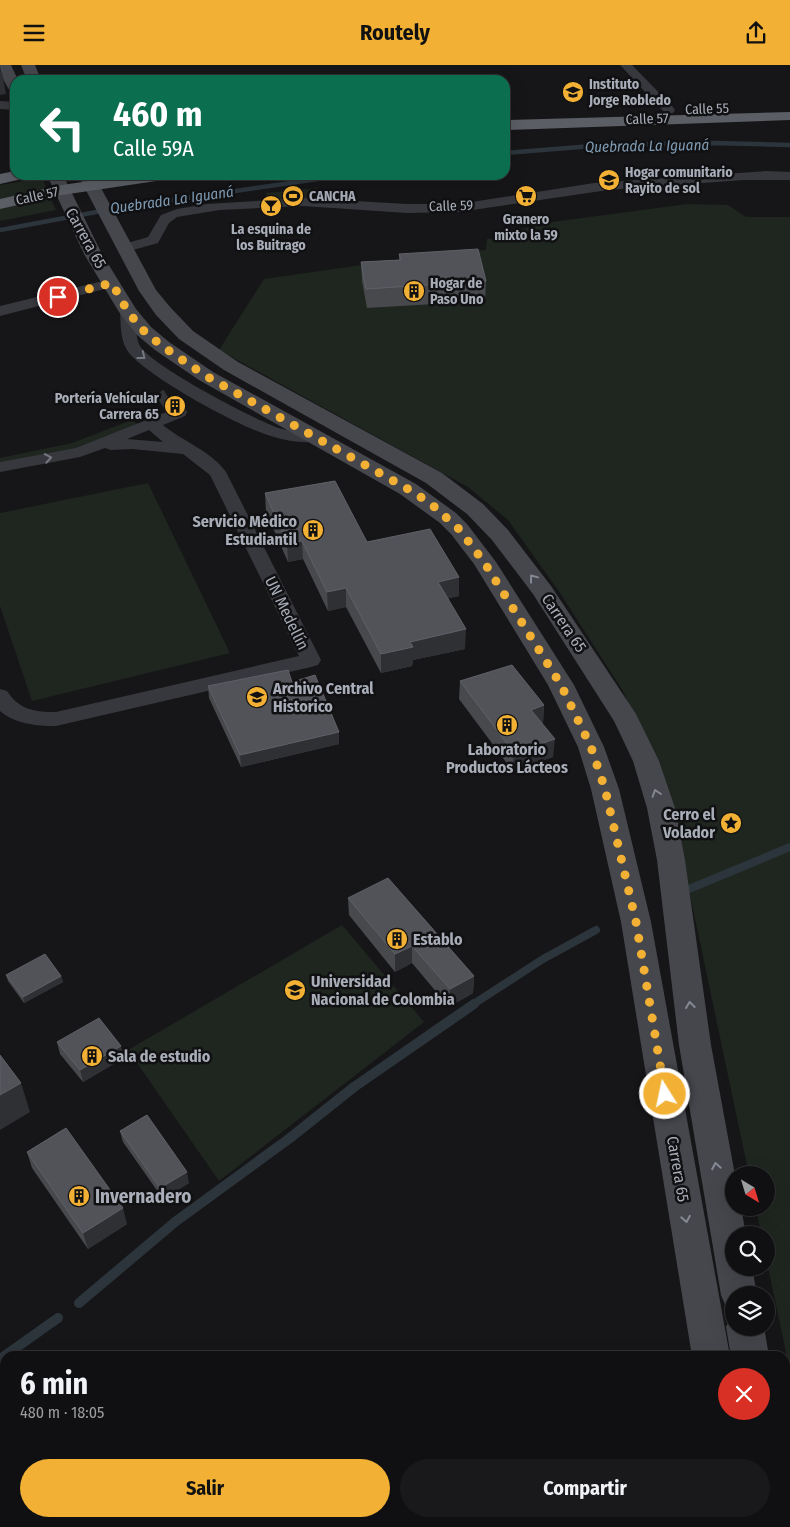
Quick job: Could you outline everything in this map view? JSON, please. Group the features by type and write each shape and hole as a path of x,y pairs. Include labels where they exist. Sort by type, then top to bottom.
{"highway":[{"name":"Calle 55","path":"510,114 790,107"},
{"name":"Calle 57","path":"510,125 790,116"},
{"name":"Calle 57","path":"0,204 64,196 92,186 130,180"}],"main road":[{"path":"4,65 10,78"},
{"name":"Carrera 65","path":"57,180 96,257 128,312 144,331 182,361 430,503 459,529 484,562 561,685 591,747 605,789 636,922 710,1351"},
{"name":"Carrera 65","path":"92,186 142,278 163,311 186,335 206,351 434,478 475,509 500,535 543,591 627,720 646,761 661,808 671,860 695,1045 727,1226"},
{"path":"96,257 118,281 125,282 142,278"},
{"path":"747,1336 749,1351"}],"street":[{"path":"626,65 669,110"},
{"name":"Calle 59","path":"125,247 153,240 165,219 171,215 180,212 232,206 281,201 326,201 387,206 459,208 616,185 733,175 790,176"},
{"path":"0,311 112,283"},
{"path":"128,312 131,340 136,352 170,376 255,425 274,432 314,437"},
{"path":"168,397 173,389 170,376"},
{"path":"0,467 68,455 94,447 184,411 228,410"},
{"path":"151,423 185,449"},
{"path":"0,453 71,439"},
{"name":"UN Medellín","path":"0,696 6,706 16,713 39,719 56,719 311,660 222,481 209,463 185,449 132,444 94,447"}],"shaded area":[{"path":"43,180 56,210 0,221 0,185"},
{"name":"CANCHA","path":"317,188 320,199 269,200 266,193"},
{"name":"Cerro el Volador","path":"687,204 728,205 746,217 790,217 790,1351 786,1351 775,1300 775,1286 772,1286 770,1276 775,1276 775,1226 759,1226 757,1216 775,1216 775,1166 747,1166 685,871 659,775 623,691 560,593 508,520 468,487 219,350 264,279 453,252 486,250 487,239 510,237 518,230 552,222"},
{"path":"132,420 139,425 77,450 0,464 0,458 72,443"},
{"path":"148,483 230,653 32,701 0,606 0,513"},
{"path":"342,925 424,1022 219,1181 128,1050"}],"building":[{"path":"478,249 486,281 366,289 361,262 401,260 399,254"},
{"path":"335,481 367,542 430,529 459,577 438,582 466,629 410,642 413,647 381,654 346,588 327,592 302,541 287,543 265,493"},
{"name":"Laboratorio Productos Lácteos","path":"512,665 544,705 531,710 555,739 514,753 460,681"},
{"path":"288,670 292,682 315,675 339,732 240,755 208,686"},
{"path":"388,878 474,976 450,989 412,946 395,954 348,898"},
{"path":"45,954 61,976 23,997 6,975"},
{"path":"99,1018 121,1046 80,1070 57,1042"},
{"path":"0,1055 21,1083 0,1095"},
{"name":"Invernadero","path":"147,1115 187,1172 160,1188 120,1131"},
{"name":"Invernadero","path":"66,1128 123,1208 83,1233 27,1152"}],"waterway":[{"name":"Quebrada La Iguaná","path":"510,153 605,145 712,143 790,145"},
{"name":"Quebrada La Iguaná","path":"0,230 118,208 311,180"},
{"path":"689,889 790,847"},
{"path":"472,1005 543,959 596,930"},
{"path":"79,1303 175,1222 290,1138 354,1087 474,1004"},
{"path":"11,1351 58,1318"}],"tunnel":[{"path":"160,402 168,397"}],"place":[{"name":"Instituto Jorge Robledo","path":"573,92"},
{"name":"Hogar comunitario Rayito de sol","path":"609,180"},
{"name":"CANCHA","path":"293,196"},
{"name":"Granero mixto la 59","path":"526,196"},
{"name":"La esquina de los Buitrago","path":"271,206"},
{"name":"Hogar de Paso Uno","path":"414,291"},
{"name":"Portería Vehícular Carrera 65","path":"175,406"},
{"name":"Servicio Médico Estudiantil","path":"313,530"},
{"name":"Archivo Central Historico","path":"257,697"},
{"name":"Laboratorio Productos Lácteos","path":"507,725"},
{"name":"Cerro el Volador","path":"731,823"},
{"name":"Establo","path":"397,939"},
{"name":"Universidad Nacional de Colombia","path":"295,990"},
{"name":"Sala de estudio","path":"92,1056"},
{"name":"Invernadero","path":"79,1196"}],"route":[{"path":"58,297 112,283 128,312 144,331 182,361 408,489 430,503 448,518 471,543 561,685 591,747 605,789 636,922 665,1094"}]}
